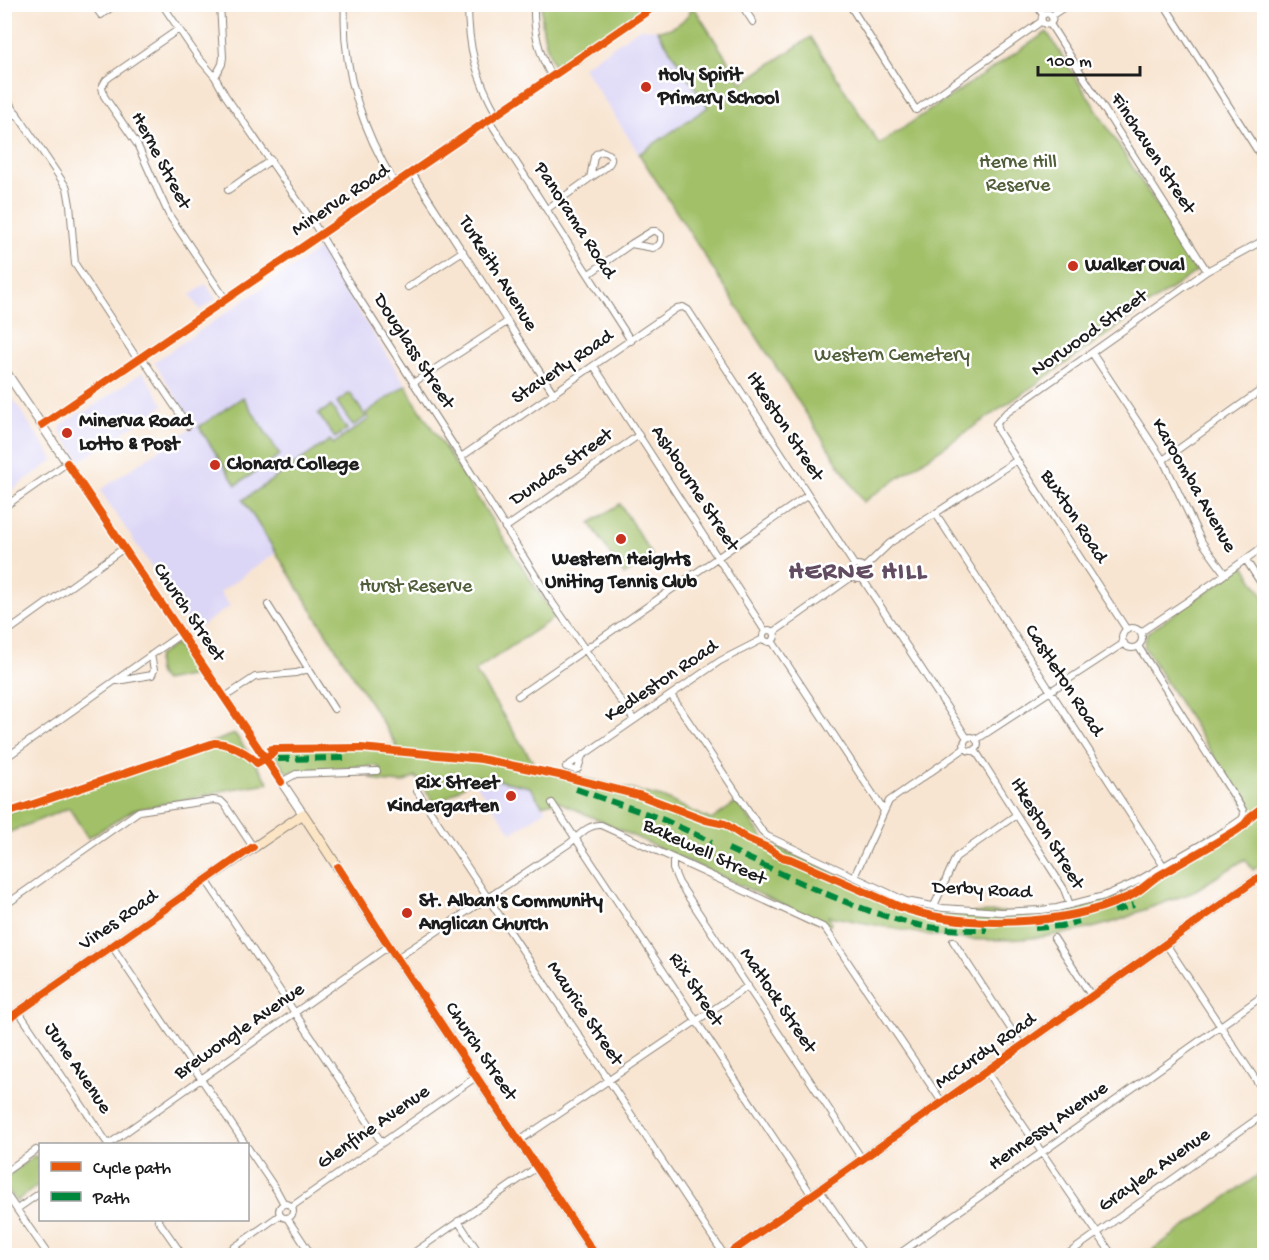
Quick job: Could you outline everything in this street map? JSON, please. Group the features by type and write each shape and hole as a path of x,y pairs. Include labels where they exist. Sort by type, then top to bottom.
{"main road":[{"name":"Vines Road","path":"4,1022 303,814"},
{"name":"Church Street","path":"303,814 596,1256"},
{"name":"McCurdy Road","path":"725,1256 1264,874"}],"street":[{"path":"93,4 101,15 116,4"},
{"name":"Douglass Street","path":"162,4 201,62 215,77 321,235 552,602 634,720"},
{"path":"215,77 223,57 220,4"},
{"path":"345,4 345,41 348,65 359,110 366,130 395,184"},
{"name":"Panorama Road","path":"468,4 470,41 475,66 493,117 547,209 631,340"},
{"path":"534,4 540,52 552,77"},
{"name":"Minerva Road","path":"42,425 658,4"},
{"path":"741,4 753,22"},
{"path":"849,4 916,110 1047,14 1050,20 1069,4"},
{"path":"1036,4 1043,18"},
{"path":"1164,4 1264,160"},
{"name":"Finchaven Street","path":"1050,20 1207,271"},
{"name":"Herne Street","path":"179,29 111,76 106,80 102,90 137,144 169,215 226,300"},
{"path":"4,95 68,191 75,264 188,426"},
{"path":"4,121 16,113"},
{"path":"228,190 271,160"},
{"name":"Turkeith Avenue","path":"412,172 554,393"},
{"path":"547,209 590,178"},
{"name":"Norwood Street","path":"998,421 1207,271 1264,240"},
{"path":"589,274 632,244"},
{"path":"408,286 463,251"},
{"name":"Staverly Road","path":"461,457 677,308 683,307"},
{"name":"Itkeston Street","path":"683,307 688,310 855,566"},
{"path":"413,383 507,322"},
{"name":"Karoomba Avenue","path":"1092,353 1163,460 1202,542 1225,574"},
{"name":"Ashbourne Street","path":"594,366 765,631"},
{"name":"Church Street","path":"4,369 303,814"},
{"path":"4,386 12,381"},
{"path":"1163,460 1264,388"},
{"name":"Buxton Road","path":"998,421 996,424 998,431 1126,630"},
{"name":"Dundas Street","path":"505,528 639,435"},
{"path":"862,578 864,568 890,543 1017,460"},
{"path":"4,507 67,463"},
{"path":"518,696 808,495"},
{"name":"Castleton Road","path":"936,514 1163,865"},
{"path":"1141,632 1264,546"},
{"path":"4,634 124,548"},
{"path":"1246,560 1264,588"},
{"path":"853,576 852,570 855,566 864,568"},
{"path":"853,576 858,579 862,578"},
{"path":"774,632 853,576"},
{"path":"862,578 967,738"},
{"path":"268,605 334,709"},
{"path":"1132,628 1141,632 1142,642 1133,648 1126,646 1122,638 1126,630 1132,628"},
{"path":"772,641 766,641 762,636 768,629 774,632"},
{"path":"772,641 774,632"},
{"path":"4,759 181,634"},
{"name":"Kedleston Road","path":"582,756 720,661 763,639"},
{"path":"772,641 884,811"},
{"path":"976,740 1124,643"},
{"name":"Derby Road","path":"671,694 764,833 906,901 943,908 1001,912 1041,910 1104,896 1132,884 1226,830 1244,815 1244,810 1138,646"},
{"path":"113,682 152,675 154,670 151,655"},
{"path":"225,697 255,677 296,673 309,669"},
{"path":"964,748 970,752 978,747 976,740 971,737 967,738"},
{"path":"964,748 963,744 967,738"},
{"path":"854,877 889,801 964,748"},
{"name":"Itkeston Street","path":"975,750 1064,889 1070,905"},
{"path":"281,782 296,774 377,771"},
{"name":"Maurice Street","path":"417,791 725,1256"},
{"path":"4,906 139,811 213,800 221,801 253,848"},
{"name":"Rix Street","path":"552,803 696,1021 815,1191 865,1256"},
{"path":"934,906 956,858 1016,815"},
{"name":"Bakewell Street","path":"397,958 575,839 588,827 601,825 826,929 942,1102"},
{"name":"Matlock Street","path":"673,858 673,869 679,883 862,1159"},
{"path":"206,880 381,1143"},
{"path":"1054,938 1092,997"},
{"path":"953,941 1022,1046"},
{"path":"1166,944 1264,1092"},
{"path":"112,946 244,1143"},
{"name":"Brewongle Avenue","path":"109,1143 389,946"},
{"path":"519,1141 748,986"},
{"name":"Hennessy Avenue","path":"896,1256 1264,995"},
{"name":"June Avenue","path":"19,1012 107,1143"},
{"path":"986,1071 1113,1256"},
{"name":"Glenfine Avenue","path":"291,1207 476,1077"},
{"name":"Graylea Avenue","path":"1065,1256 1264,1114"},
{"path":"4,1173 36,1150"},
{"path":"222,1256 283,1216 292,1214 291,1207 284,1204 249,1150"},
{"path":"409,1256 537,1167"},
{"path":"4,1191 49,1256"},
{"path":"17,1209 39,1194"},
{"path":"284,1204 279,1208 283,1216 312,1256"},
{"path":"159,1221 183,1256"},
{"path":"458,1221 481,1256"}],"shaded area":[{"name":"Holy Spirit Primary School","path":"640,28 657,30 708,107 639,154 583,67"},
{"name":"Clonard College","path":"319,249 406,385 366,413 370,419 333,445 330,440 243,501 276,553 220,592 230,606 194,631 100,490 194,426 154,362"},
{"path":"206,284 216,299 200,310 190,295"},
{"path":"143,372 164,405 81,461 60,431 62,425"},
{"path":"9,393 54,460 5,495 4,396"},
{"name":"Rix Street Kindergarten","path":"478,776 531,787 546,810 512,833 473,780"}],"green space":[{"path":"542,4 649,5 555,68 544,37"},
{"name":"Western Cemetery","path":"693,6 742,83 811,37 879,144 1047,32 1198,270 863,502 639,154 708,107 657,30 669,29 679,24"},
{"name":"Hurst Reserve","path":"406,385 555,617 475,671 536,767 662,797 711,820 737,802 766,842 906,905 960,913 1056,911 1103,901 1127,892 1219,839 1245,821 1249,812 1144,647 1147,633 1244,565 1264,597 1264,862 1253,870 1245,859 1191,893 1101,926 1030,938 982,940 950,938 828,916 832,923 829,926 557,801 542,805 530,787 478,776 436,805 416,777 402,783 379,781 369,777 377,777 380,774 380,768 376,766 286,772 270,747 397,746 243,500 330,440 333,444 369,419 366,413"},
{"path":"350,393 366,417 353,426 337,402"},
{"path":"243,397 280,455 236,485 199,427"},
{"path":"331,406 347,429 335,438 318,414"},
{"name":"Western Heights Uniting Tennis Club","path":"620,504 652,555 624,575 590,523"},
{"path":"176,644 195,675 164,681 158,670 158,656"},
{"path":"235,734 269,783 134,810 88,838 69,808 5,834 5,813 101,782"},
{"path":"34,1156 39,1160 39,1185 19,1199 19,1202 5,1186 5,1178"},
{"path":"1264,1171 1264,1255 1145,1255"}],"marked path":[{"path":"278,759 349,758"},
{"path":"576,789 664,820 712,842"},
{"path":"728,849 824,893 898,920 939,928 987,930"},
{"path":"1114,911 1134,905"},
{"path":"1035,928 1061,926 1079,921"}],"cycle path":[{"path":"42,425 658,4"},
{"path":"67,463 281,782"},
{"path":"4,814 214,743 225,744 237,749 257,763 273,753 271,749 361,748 481,759 559,775 642,796 706,820 725,824 747,839 782,857 900,907 926,914 984,922 1045,919 1075,914 1103,907 1128,897 1158,876 1237,830 1264,806"},
{"path":"4,1022 253,847"},
{"path":"338,867 596,1256"},
{"path":"726,1256 1264,874"}],"place":[{"name":"Holy Spirit Primary School","path":"646,87"},
{"name":"Walker Oval","path":"1073,266"},
{"name":"Minerva Road Lotto & Post","path":"67,433"},
{"name":"Clonard College","path":"215,465"},
{"name":"Western Heights Uniting Tennis Club","path":"621,539"},
{"name":"Rix Street Kindergarten","path":"511,796"},
{"name":"St. Alban's Community Anglican Church","path":"407,913"}],"district":[{"name":"HERNE HILL","path":"858,573"}],"park label":[{"name":"Herne Hill Reserve","path":"1018,174"}]}
